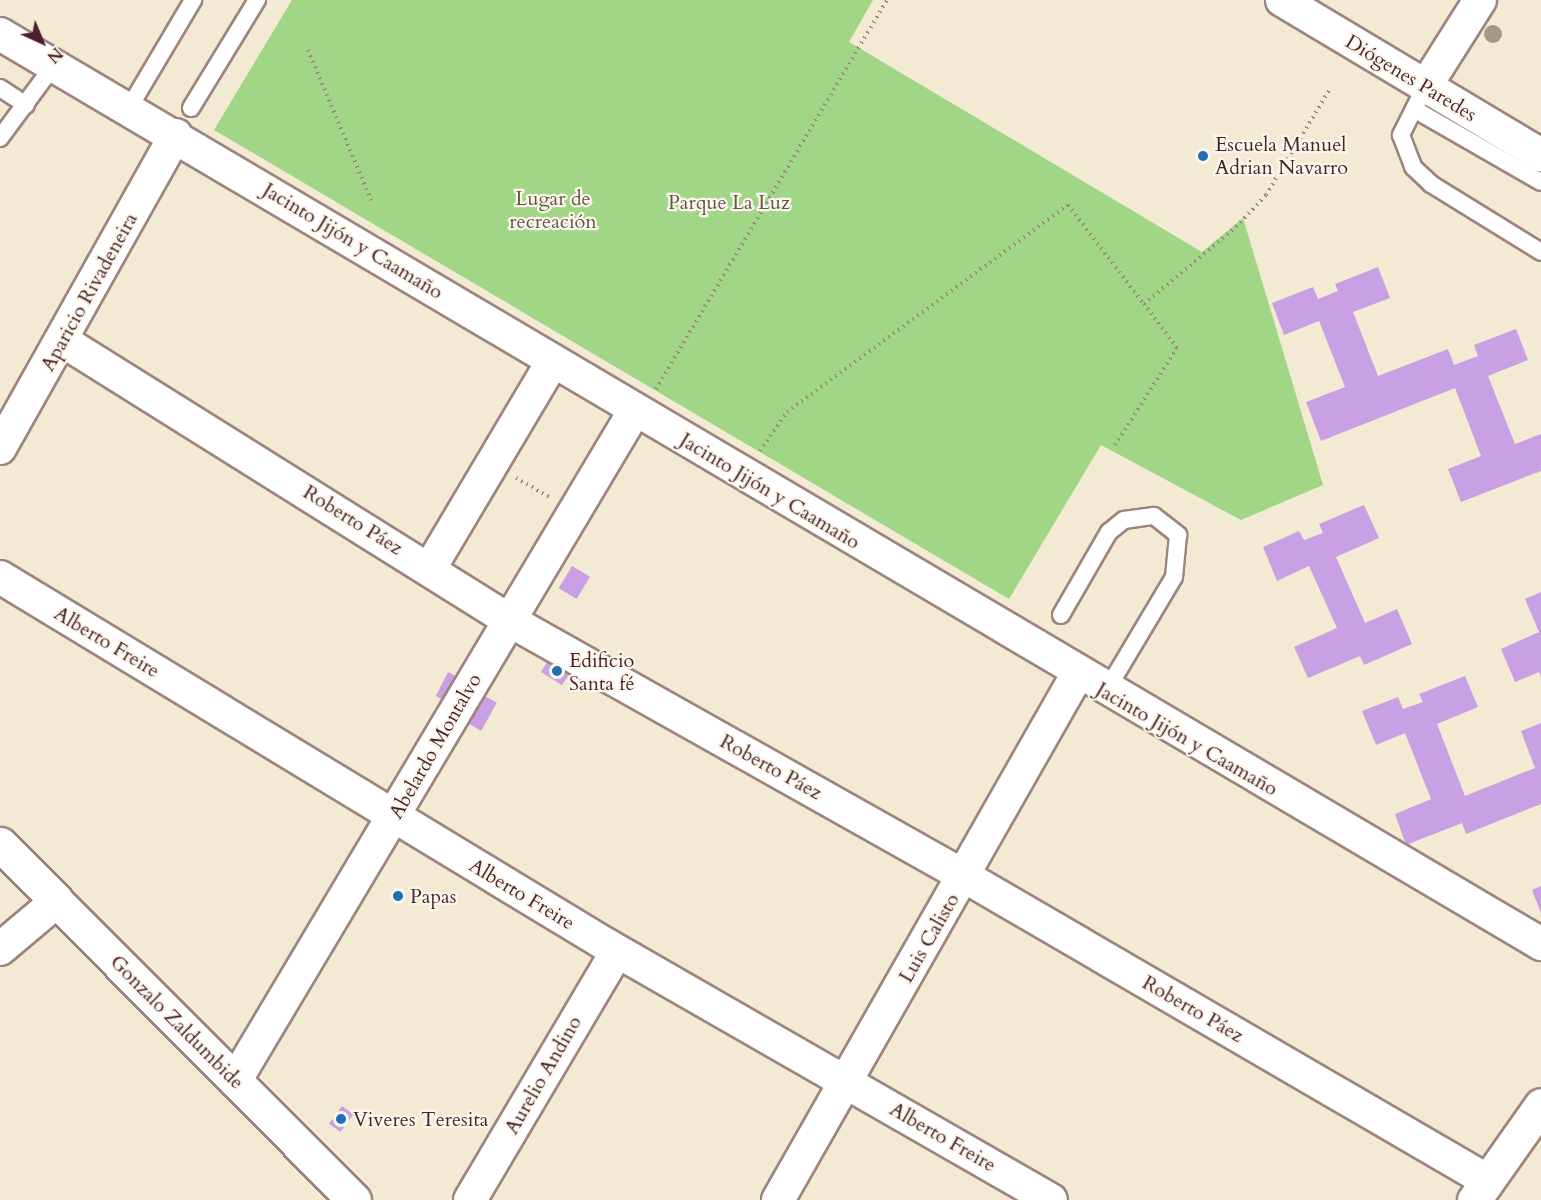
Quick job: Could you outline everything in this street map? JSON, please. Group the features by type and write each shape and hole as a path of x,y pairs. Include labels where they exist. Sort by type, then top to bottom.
{"street":[{"name":"Diógenes Paredes","path":"1282,0 1420,98 1541,155"},
{"path":"1420,98 1480,0"},
{"name":"Jacinto Jijón y Caamaño","path":"0,34 176,135 553,361 642,405 1078,687 1541,944"},
{"name":"Aparicio Rivadeneira","path":"0,448 63,341 176,135"},
{"name":"Roberto Páez","path":"63,341 430,568 507,619 964,876 1481,1190"},
{"path":"430,568 553,361"},
{"name":"Abelardo Montalvo","path":"235,1081 394,818 507,619 642,405"},
{"name":"Alberto Freire","path":"0,577 394,818 617,951 1051,1200"},
{"name":"Luis Calisto","path":"778,1200 964,876 1078,687"},
{"name":"Gonzalo Zaldumbide","path":"0,844 354,1200"},
{"path":"0,949 57,901"},
{"name":"Aurelio Andino","path":"470,1200 617,951"},
{"path":"1481,1190 1541,1105"}],"lane":[{"path":"129,108 193,0"},
{"path":"191,108 257,0"},
{"path":"0,138 54,65"},
{"path":"0,88 26,105"},
{"path":"1541,183 1420,98 1401,135 1402,147 1420,176 1541,252"},
{"path":"1061,615 1109,532 1124,520 1154,516 1178,535 1174,577 1078,687"}],"path":[{"path":"642,405 887,0"},
{"path":"308,50 371,200"},
{"path":"1144,304 1236,227 1266,195 1330,89"},
{"path":"754,459 786,412 1068,205 1177,348 1115,445"},
{"path":"513,476 552,499"}],"green space":[{"name":"Parque La Luz","path":"292,0 873,0 849,42 1202,252 1243,218 1323,485 1241,520 1101,445 1009,599 214,130"}],"building":[{"path":"1378,267 1390,298 1353,312 1378,376 1448,349 1454,365 1478,356 1474,345 1516,329 1528,360 1488,376 1515,444 1541,434 1541,471 1461,502 1448,469 1481,456 1455,388 1321,441 1306,402 1345,387 1319,321 1284,335 1272,303 1313,287 1318,299 1338,291 1335,284"},
{"path":"1364,505 1379,538 1336,557 1365,623 1397,609 1412,644 1364,665 1360,656 1308,678 1294,647 1337,628 1309,566 1277,581 1263,547 1299,531 1304,540 1323,533 1319,524"},
{"path":"572,566 590,577 577,599 559,588"},
{"path":"1541,592 1541,677 1539,672 1515,682 1501,649 1539,632 1525,599"},
{"name":"Edificio Santa fé","path":"551,656 572,669 562,685 541,672"},
{"path":"448,672 462,679 450,703 436,696"},
{"path":"1465,676 1478,707 1437,724 1465,796 1535,768 1521,731 1541,723 1541,804 1466,834 1462,823 1406,845 1395,814 1431,799 1405,733 1376,745 1362,711 1398,697 1403,709 1423,702 1419,694"},
{"path":"481,694 497,703 481,731 465,722"},
{"path":"1541,886 1541,913 1532,890"},
{"name":"Viveres Teresita","path":"342,1106 353,1114 340,1132 329,1124"}],"place":[{"name":"Escuela Manuel Adrian Navarro","path":"1203,156"},
{"name":"Edificio Santa fé","path":"557,671"},
{"name":"Papas","path":"398,896"},
{"name":"Viveres Teresita","path":"341,1119"}],"park label":[{"name":"Lugar de recreación","path":"553,210"}]}
